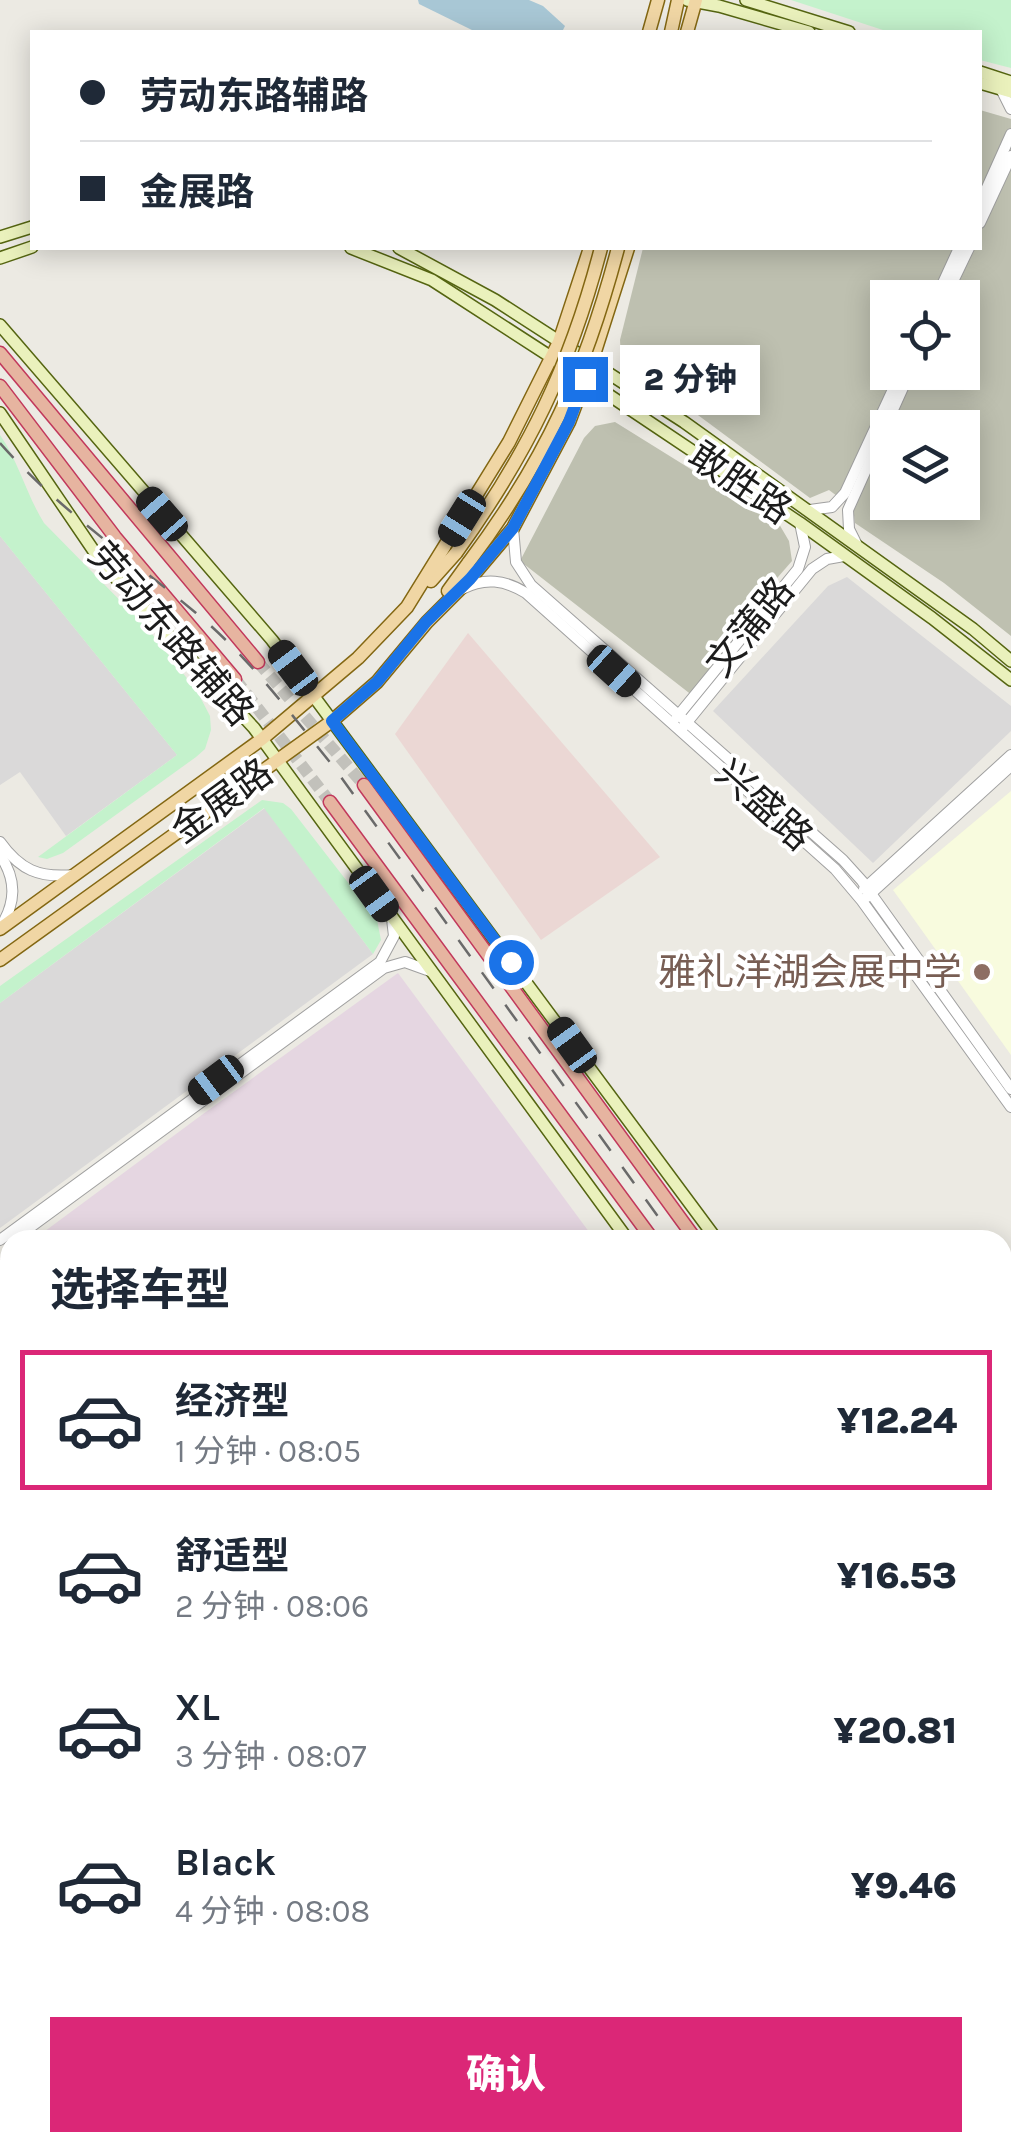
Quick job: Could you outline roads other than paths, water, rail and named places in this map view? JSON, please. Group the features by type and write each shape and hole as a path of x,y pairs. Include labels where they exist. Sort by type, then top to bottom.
{"highway":[{"path":"0,354 258,662"},
{"path":"0,386 115,537 235,680"},
{"path":"364,785 689,1230"},
{"path":"330,802 646,1230"}],"main road":[{"path":"652,30 660,0"},
{"path":"671,30 678,0"},
{"path":"746,0 843,30"},
{"path":"687,30 693,1 802,30"},
{"path":"982,73 1008,88"},
{"path":"982,83 1008,88"},
{"path":"0,238 30,228"},
{"path":"0,258 30,248"},
{"name":"敢胜路","path":"356,250 432,280 585,379 800,523 1011,680"},
{"name":"敢胜路","path":"403,250 495,300 684,422 974,628 1011,661"},
{"name":"金展路","path":"407,607 510,442 559,342 589,250"},
{"name":"金展路","path":"0,928 262,739 358,658 456,552 508,479 541,418 568,358 600,250"},
{"name":"金展路","path":"0,960 278,761 377,682 426,622 530,475 570,396 617,250"},
{"name":"金展路","path":"426,622 513,528 569,422 592,364 627,250"},
{"name":"劳动东路辅路","path":"0,325 272,640 710,1230"},
{"name":"劳动东路辅路","path":"0,413 102,563 262,739 621,1230"}],"street":[{"path":"1008,88 1011,108"},
{"path":"982,199 1011,134"},
{"path":"982,219 1011,156"},
{"path":"944,280 958,250"},
{"path":"953,280 967,250"},
{"path":"810,510 832,507 846,493 893,390"},
{"path":"856,543 849,529 848,510 902,390"},
{"name":"文蒲路","path":"679,723 798,570 805,546 800,523"},
{"name":"兴盛路","path":"513,528 516,562 531,584 864,894 1011,1089"},
{"name":"文蒲路","path":"679,723 812,569 844,556"},
{"name":"兴盛路","path":"457,591 471,584 494,581 526,593 679,723"},
{"path":"864,894 1011,755"},
{"path":"864,894 1011,766"},
{"path":"0,842 28,871 51,876 74,874"},
{"path":"0,855 14,885 10,908 0,928"},
{"name":"兴盛路","path":"864,894 1011,1107"},
{"path":"14,1230 380,962 394,936 392,918"},
{"path":"26,1230 384,968 405,962 432,972"}],"water":[{"path":"418,0 529,0 543,6 565,26 563,30 472,30 419,4"}],"tunnel":[{"path":"258,662 364,785"},
{"path":"235,679 330,802"}],"railway":[{"path":"0,443 70,511 215,630 268,686 333,766 668,1230"}],"place":[{"name":"雅礼洋湖会展中学","path":"982,972"}]}
